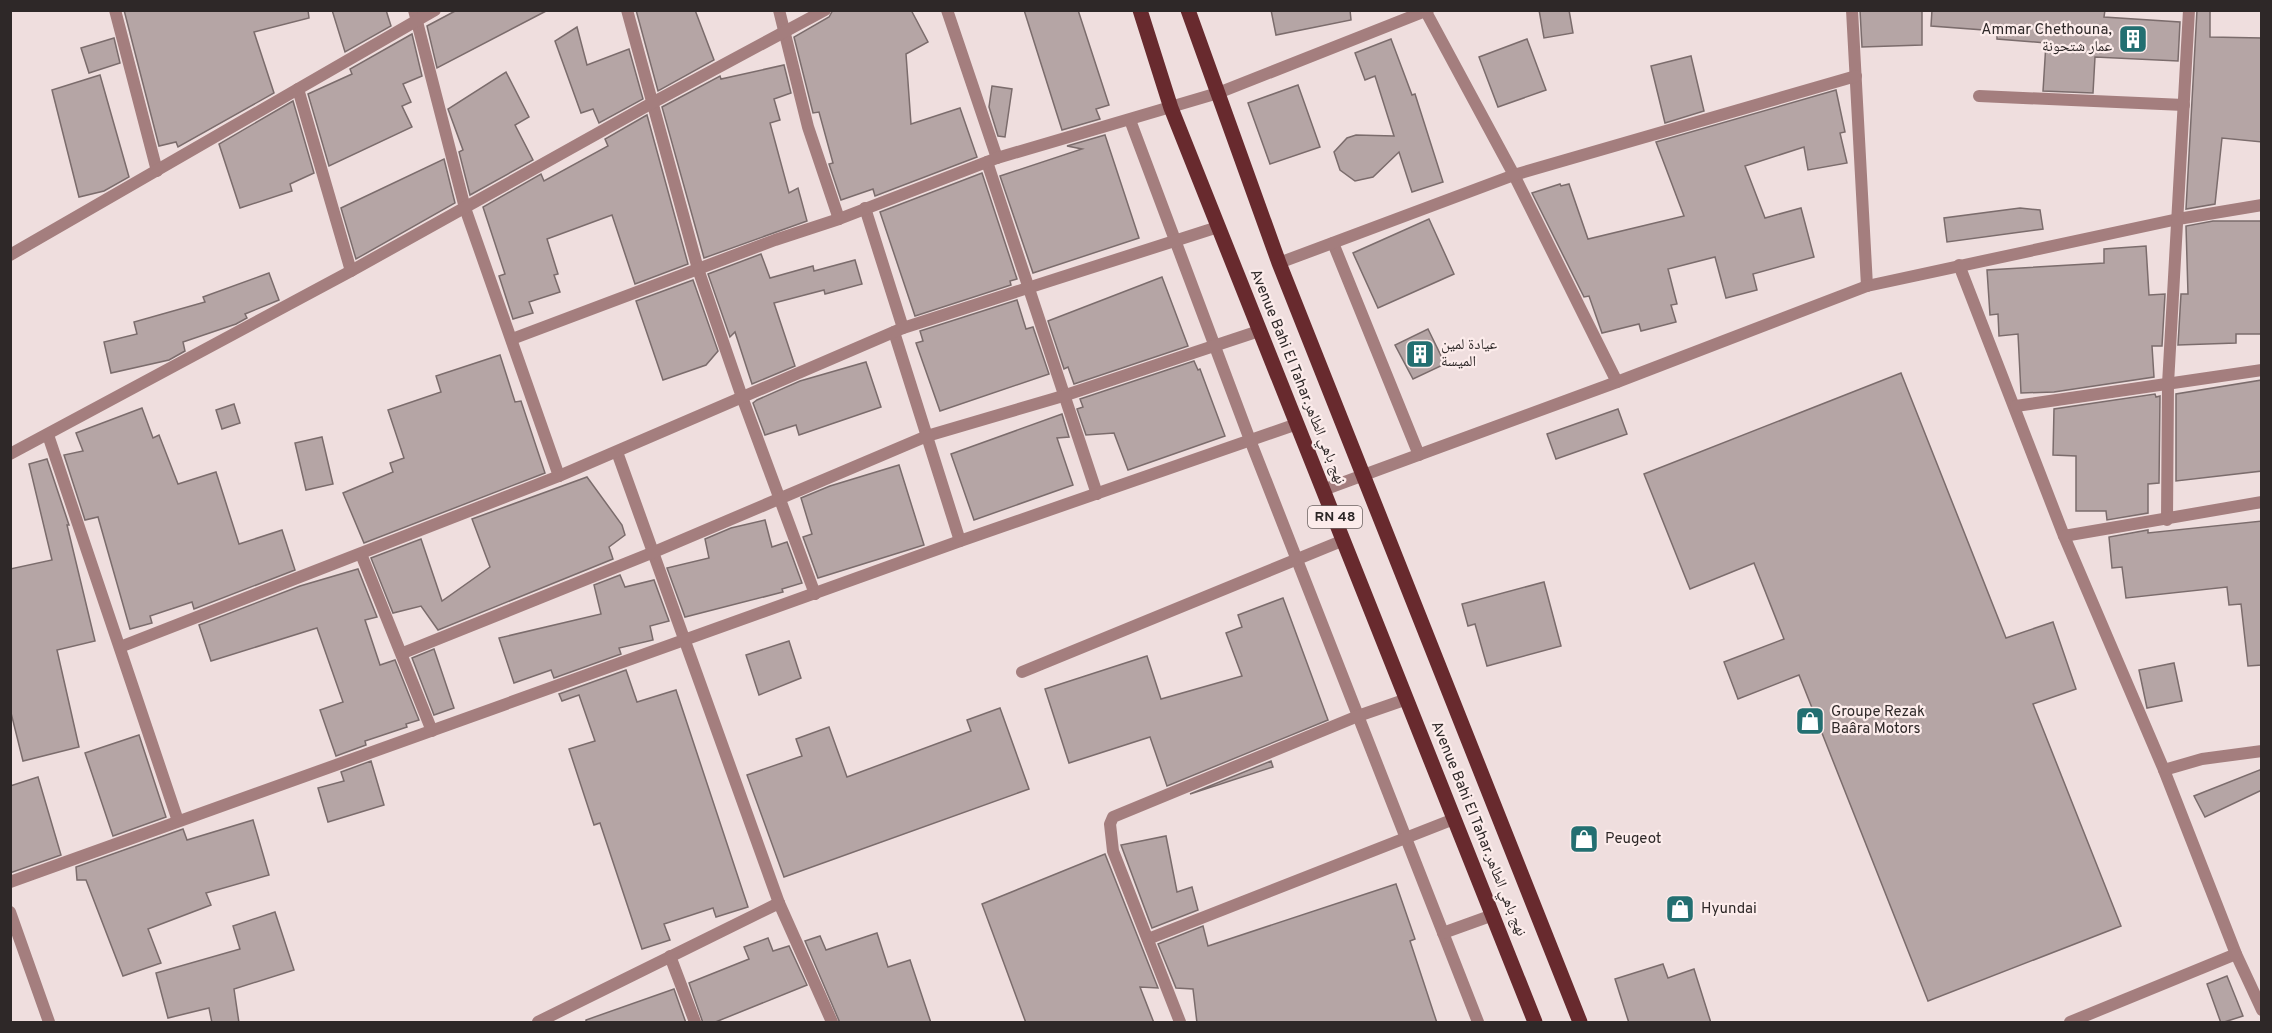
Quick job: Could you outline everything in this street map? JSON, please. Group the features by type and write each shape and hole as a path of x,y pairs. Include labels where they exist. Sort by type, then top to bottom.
{"main road":[{"name":"Avenue Bahi El Tahar,نهج باهي الطاهر","path":"1140,10 1171,108 1535,1023"},
{"name":"Avenue Bahi El Tahar,نهج باهي الطاهر","path":"1188,10 1279,263 1580,1023"}],"street":[{"path":"115,10 157,171"},
{"path":"10,255 298,89 416,16 435,10"},
{"path":"627,10 698,269 742,397 815,594"},
{"path":"779,10 808,127 839,219"},
{"path":"10,454 351,271 652,103 825,10"},
{"path":"947,10 1063,396 1097,494"},
{"path":"1852,10 1868,286"},
{"path":"2167,520 2168,384 2189,10"},
{"path":"512,339 839,219 992,160 1218,93 1426,11 1514,175 1617,382"},
{"path":"416,16 465,207 559,476"},
{"path":"1279,263 1514,175 1856,76"},
{"path":"298,89 351,271"},
{"path":"1979,96 2184,105"},
{"path":"1130,120 1250,440 1478,1023"},
{"path":"1323,490 1617,382 1868,286 2178,219 2262,205"},
{"path":"865,208 927,436 960,541"},
{"path":"120,647 559,476 898,330 1218,227"},
{"path":"1333,243 1419,455"},
{"path":"1959,265 2016,406 2064,536 2164,770 2236,954 2262,1010"},
{"path":"403,653 654,552 927,436 1063,396 1259,331"},
{"path":"2016,406 2262,370"},
{"path":"10,882 960,541 1297,424"},
{"path":"48,435 178,821"},
{"path":"617,452 779,903 832,1023"},
{"path":"2064,536 2262,502"},
{"path":"1022,672 1344,540"},
{"path":"361,554 403,653 432,731"},
{"path":"1180,1023 1113,851 1110,824 1113,817 1358,716 1407,699"},
{"path":"2164,770 2202,759 2262,751"},
{"path":"1148,939 1405,836 1454,819"},
{"path":"538,1023 779,903"},
{"path":"10,912 49,1023"},
{"path":"1443,933 1493,915"},
{"path":"2070,1023 2236,954"},
{"path":"670,956 695,1023"}],"building":[{"path":"124,10 308,10 309,18 254,32 274,93 178,147 176,142 159,146"},
{"path":"332,10 386,10 391,26 345,52"},
{"path":"457,10 548,10 437,68 427,26"},
{"path":"636,10 695,10 714,60 658,91"},
{"path":"833,10 911,10 928,42 906,54 911,124 960,108 977,157 875,196 873,189 841,200 829,164 833,163 819,112 813,113 794,37 829,17"},
{"path":"1024,10 1078,10 1109,105 1096,109 1100,119 1062,130"},
{"path":"1271,10 1350,10 1351,20 1276,35"},
{"path":"1539,10 1569,10 1573,33 1544,38"},
{"path":"1860,10 1922,10 1922,45 1862,47"},
{"path":"1932,10 2105,10 2104,17 2180,22 2178,61 2095,57 2093,93 2043,91 2046,43 1997,39 1997,31 1931,26"},
{"path":"2197,10 2210,10 2210,37 2262,38 2262,142 2222,138 2215,204 2186,209"},
{"path":"577,27 587,65 629,49 643,99 599,123 593,109 581,113 555,41"},
{"path":"412,34 422,76 403,84 411,102 402,106 412,127 329,166 308,94 352,74 350,69"},
{"path":"114,38 120,63 89,73 81,48"},
{"path":"1391,39 1412,95 1415,94 1443,182 1412,192 1399,152 1373,177 1355,181 1340,170 1334,152 1347,138 1356,135 1394,136 1375,76 1365,80 1355,53"},
{"path":"1527,39 1546,90 1498,107 1479,57"},
{"path":"1691,56 1704,111 1665,123 1651,66"},
{"path":"784,65 791,93 774,99 780,120 770,123 789,193 798,188 807,221 704,258 662,107 720,76 721,79"},
{"path":"506,72 529,117 515,125 533,160 470,195 459,152 463,150 448,109"},
{"path":"100,75 129,177 104,191 79,197 52,90"},
{"path":"1298,85 1320,147 1270,164 1248,103"},
{"path":"992,86 1012,89 1005,137 998,136 989,107"},
{"path":"1836,90 1845,132 1840,133 1847,163 1808,170 1804,147 1745,166 1765,218 1801,208 1814,257 1753,274 1757,290 1726,298 1715,257 1668,269 1677,304 1671,305 1676,322 1641,331 1639,324 1602,333 1589,296 1584,297 1532,193 1560,184 1561,186 1569,184 1588,239 1684,216 1656,142"},
{"path":"293,101 314,173 290,184 292,191 240,208 219,144"},
{"path":"647,115 688,264 635,284 612,215 547,239 558,274 554,275 560,292 529,302 533,313 513,319 499,276 505,274 483,207 541,174 544,181 608,146 605,139"},
{"path":"1105,135 1139,238 1033,273 1000,176 1082,149 1067,146"},
{"path":"444,159 455,203 356,259 341,208"},
{"path":"982,173 1017,279 1010,281 1011,285 915,316 880,212"},
{"path":"2020,208 2040,210 2043,229 1947,242 1944,218"},
{"path":"1429,219 1454,274 1378,308 1353,253"},
{"path":"2213,221 2262,221 2262,334 2236,334 2236,343 2178,345 2181,294 2188,294 2186,226"},
{"path":"2146,246 2149,295 2165,294 2162,346 2152,346 2154,377 2054,392 2021,393 2018,334 1999,336 1998,314 1990,315 1987,270 2104,263 2104,249"},
{"path":"761,254 770,278 813,266 814,271 855,260 862,284 825,294 824,290 774,303 795,366 752,384 735,332 730,337 708,274"},
{"path":"269,273 279,300 245,314 247,318 236,324 183,342 185,351 169,360 111,373 104,342 137,334 134,322 205,302 203,297"},
{"path":"1162,277 1188,346 1074,384 1068,367 1064,369 1048,321"},
{"path":"693,280 718,351 706,365 663,380 636,301"},
{"path":"1017,300 1026,329 1033,327 1049,374 940,411 916,343 923,341 920,331"},
{"name":"عيادة لمين الميسة","path":"1428,329 1445,364 1413,379 1395,345"},
{"path":"500,355 515,402 521,401 545,473 364,543 343,493 393,472 390,463 404,458 388,410 441,392 436,376"},
{"path":"1194,361 1198,370 1200,369 1225,436 1128,470 1114,433 1086,435 1077,409 1083,407 1080,399"},
{"path":"866,362 881,407 799,435 796,425 765,435 753,403 757,400 800,381"},
{"path":"1901,373 2006,638 2053,622 2076,689 2033,704 2121,926 1928,1001 1799,675 1738,699 1724,662 1784,639 1754,563 1690,589 1644,474"},
{"path":"2262,380 2262,471 2176,481 2176,394"},
{"path":"2155,394 2156,397 2160,396 2159,483 2148,484 2148,513 2107,520 2106,511 2076,511 2076,456 2053,455 2054,409"},
{"path":"234,404 240,423 222,429 216,410"},
{"path":"142,408 153,438 159,435 178,484 216,472 239,544 282,530 295,570 194,609 192,602 150,616 152,623 130,629 98,517 85,520 64,455 83,451 76,433"},
{"path":"1618,409 1627,434 1556,459 1547,434"},
{"path":"1062,414 1069,437 1057,438 1073,485 974,520 951,454"},
{"path":"322,437 333,484 306,490 295,443"},
{"path":"47,459 69,525 67,525 95,641 57,650 79,747 23,761 10,709 10,569 52,560 29,464"},
{"path":"899,465 924,545 818,578 803,537 812,534 801,498 830,486"},
{"path":"587,477 622,525 625,535 609,547 613,559 438,630 421,606 393,613 371,558 421,539 442,601 490,567 472,519"},
{"path":"765,520 772,547 787,542 802,583 782,589 783,592 685,617 667,568 709,558 705,539 731,528"},
{"path":"2262,521 2262,665 2248,666 2241,604 2229,605 2227,587 2126,598 2122,567 2112,568 2109,537 2148,530 2148,533"},
{"path":"358,569 377,617 365,620 380,665 395,660 419,720 406,724 407,727 365,741 366,745 336,756 320,710 343,702 317,628 211,661 199,625 300,586"},
{"path":"620,575 625,587 654,580 669,621 650,626 653,640 619,648 621,654 554,678 551,670 514,683 499,638 601,614 594,585"},
{"path":"1544,582 1561,646 1487,666 1475,624 1468,626 1462,604"},
{"path":"1283,598 1328,720 1167,786 1150,737 1069,763 1045,689 1147,656 1161,699 1242,676 1226,633 1242,627 1238,615"},
{"path":"789,641 801,678 759,695 746,655"},
{"path":"434,649 454,708 434,715 412,658"},
{"path":"2174,663 2182,701 2147,708 2139,670"},
{"path":"626,670 637,702 676,690 748,907 716,917 713,908 664,924 670,940 642,949 600,823 594,825 569,749 595,741 579,695 562,701 559,694"},
{"path":"1000,708 1029,789 784,877 747,775 802,756 796,739 829,727 847,777 971,731 967,720"},
{"path":"139,735 166,817 113,836 85,753"},
{"path":"371,761 384,805 328,822 318,788 344,781 341,772"},
{"path":"1271,761 1273,767 1190,794"},
{"path":"2262,769 2262,790 2205,817 2194,796"},
{"path":"38,777 61,855 10,873 10,786"},
{"path":"253,820 269,875 206,893 211,905 148,929 161,963 123,976 86,880 77,880 76,867 183,829 187,840"},
{"path":"1166,836 1177,892 1192,887 1198,910 1152,928 1121,845"},
{"path":"1105,854 1158,988 1140,987 1154,1023 1026,1023 982,904"},
{"path":"1396,884 1415,939 1410,941 1437,1023 1197,1023 1193,989 1176,988 1158,944 1203,926 1208,946"},
{"path":"275,912 294,970 234,989 239,1023 212,1023 209,1008 168,1018 156,973 240,949 233,926"},
{"path":"877,933 888,967 910,960 931,1023 840,1023 805,941 820,936 826,950"},
{"path":"768,938 773,951 789,946 807,985 713,1023 703,1023 689,983 749,959 744,947"},
{"path":"1663,964 1668,978 1694,969 1711,1023 1629,1023 1615,979"},
{"path":"2227,976 2243,1016 2221,1023 2207,984"},
{"path":"674,989 686,1023 586,1023 586,1020"}],"place":[{"name":"Ammar Chethouna, عمار شتحونة","path":"2133,39"},
{"name":"عيادة لمين الميسة","path":"1420,354"},
{"name":"Groupe Rezak Baâra Motors","path":"1810,721"},
{"name":"Peugeot","path":"1584,839"},
{"name":"Hyundai","path":"1680,909"}]}
